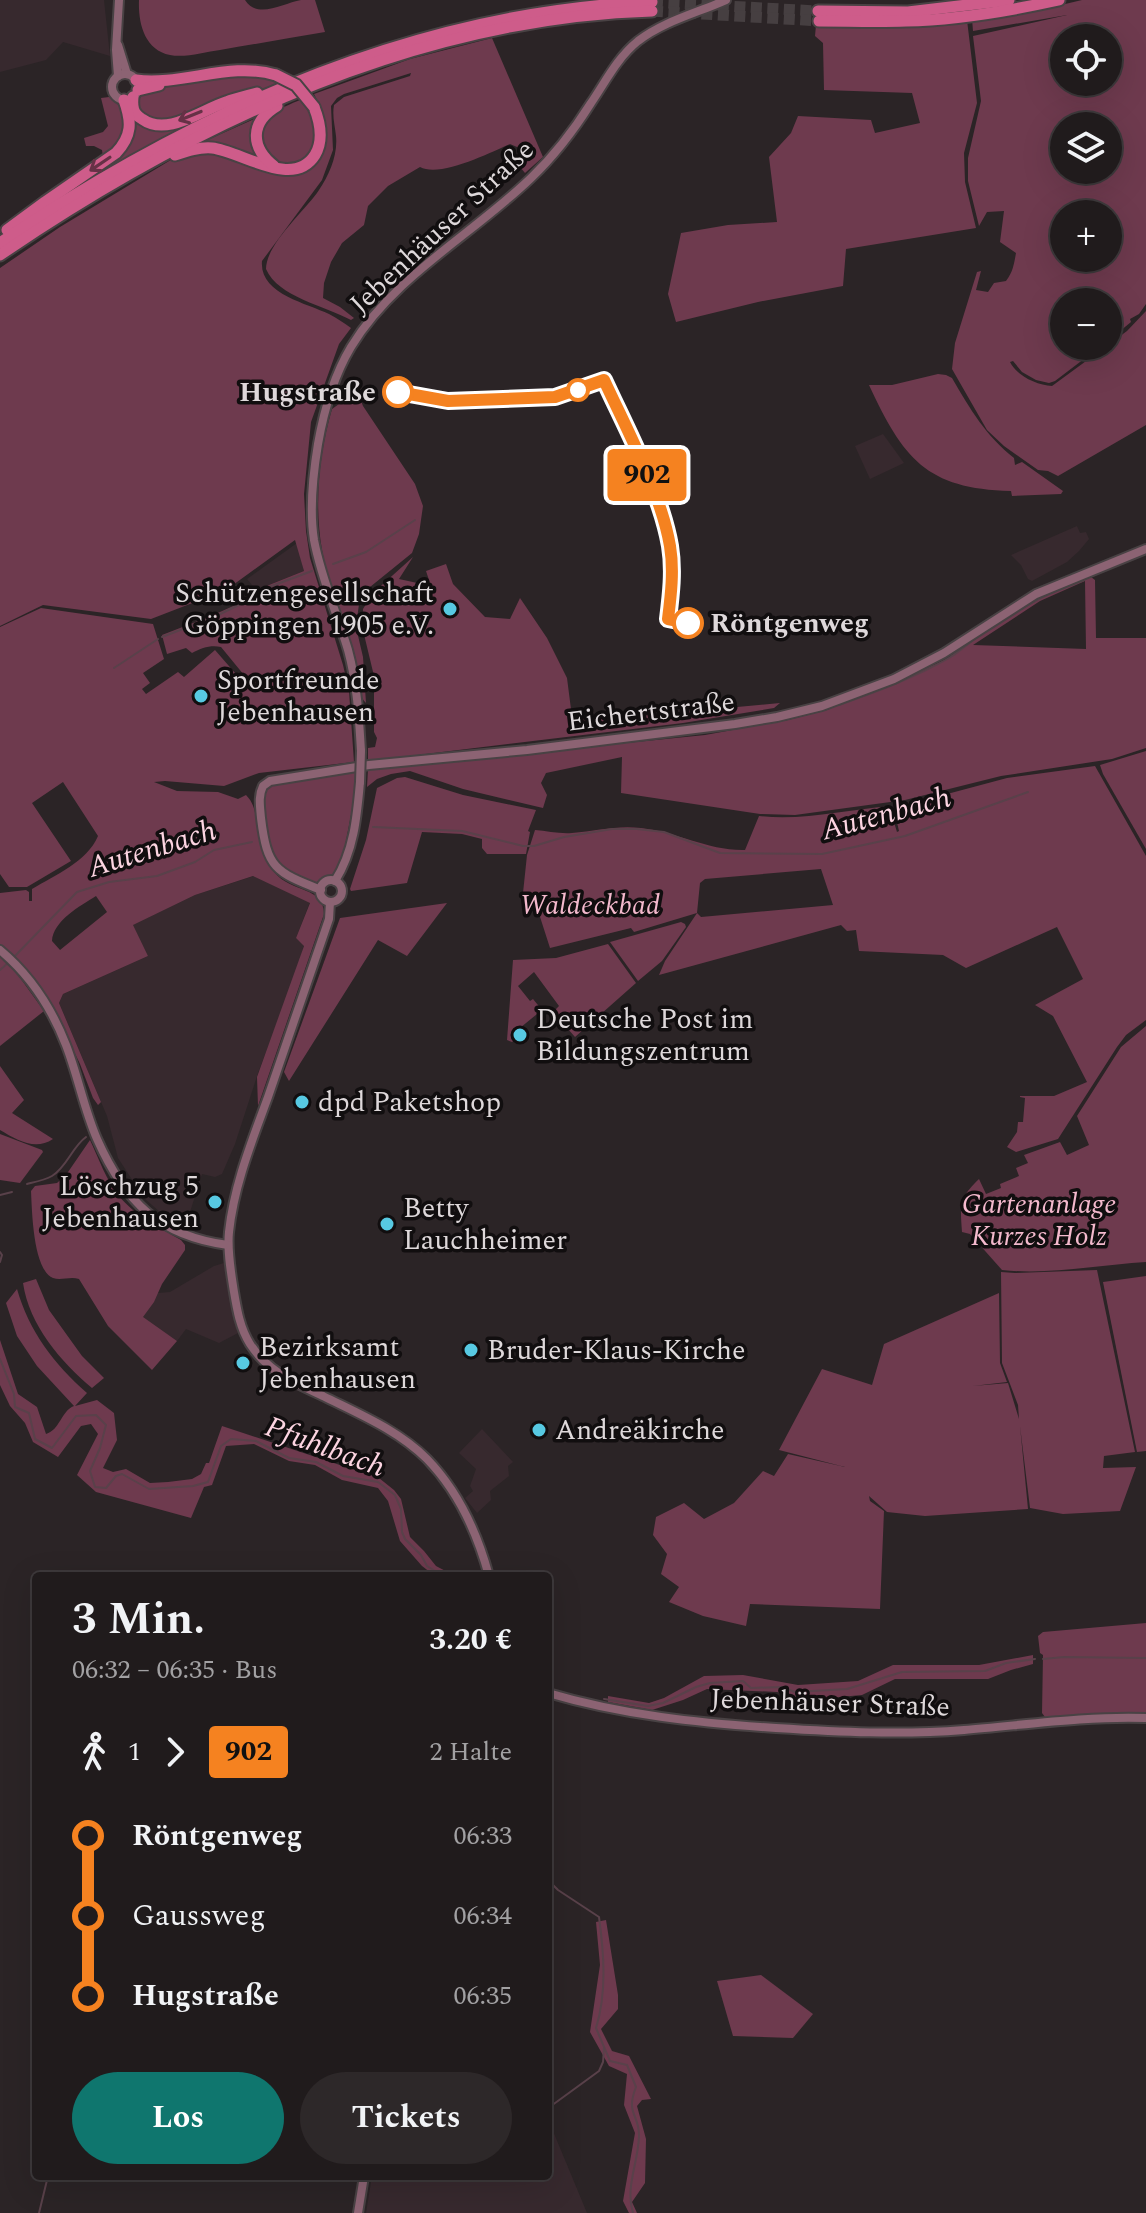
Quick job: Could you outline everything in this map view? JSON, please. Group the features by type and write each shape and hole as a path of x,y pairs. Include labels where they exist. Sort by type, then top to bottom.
{"highway":[{"path":"1009,0 908,12 819,16 930,20 992,13 1059,0"},
{"path":"0,243 62,201 149,151 280,94 457,38 537,22 652,7"},
{"path":"130,86 261,71 296,85 314,107 318,119 320,136 315,156 300,167 277,169 215,148 194,149 158,158"},
{"path":"130,86 136,115 152,125 164,126 263,91 280,94"},
{"path":"0,236 123,145 131,125 130,86"},
{"path":"0,255 69,209 280,94"},
{"path":"277,169 262,154 256,134 262,117 280,94"}],"street":[{"path":"119,0 117,42 130,86"},
{"name":"Jebenhäuser Straße","path":"335,881 350,851 358,810 361,751 354,674 314,537 315,461 331,389 349,351 380,308 544,164 627,51 661,26 726,0"},
{"name":"Eichertstraße","path":"321,890 280,872 268,854 259,799 263,786 270,781 369,765 527,750 735,724 822,706 894,679 944,653 1036,594 1146,549"},
{"path":"335,881 340,885 342,894 336,901 330,902 324,899 321,890 326,882 335,881"},
{"path":"330,902 329,919 252,1137 238,1189 228,1245 237,1311 245,1334 260,1356 279,1375 371,1420 427,1459 475,1529 488,1572"},
{"path":"3,952 41,996 65,1043 97,1139 124,1187 146,1211 180,1234 203,1242 228,1245"},
{"name":"Jebenhäuser Straße","path":"552,1694 609,1709 728,1725 885,1733 963,1730 1089,1718 1146,1718"},
{"path":"358,2213 363,2180"}],"shaded area":[{"path":"0,0 104,0 110,56 63,42 46,60 0,72"},
{"path":"883,434 904,463 870,479 855,446"},
{"path":"1077,526 1080,533 1086,532 1089,539 1079,551 1067,562 1032,581 1028,579 1011,555"},
{"path":"297,543 304,571 258,592 247,579"},
{"path":"254,876 310,902 296,938 304,945 235,1144 222,1174 215,1177 202,1174 185,1228 169,1220 144,1198 118,1158 107,1116 59,1003 63,994 148,956 132,925 195,895"},
{"path":"224,1263 238,1333 219,1343 186,1329 177,1341 142,1318 158,1293 170,1292"},
{"path":"482,1429 513,1462 508,1466 509,1476 490,1491 491,1500 477,1513 465,1498 473,1491 470,1486 476,1469 459,1453"},
{"path":"552,2129 587,2213 366,2213 371,2180 552,2180"}],"green space":[{"path":"139,0 245,0 250,6 264,10 301,0 315,0 325,32 182,56 170,55 154,47 144,34"},
{"path":"1082,0 1146,0 1146,304 1122,329 1122,288 1050,288 1050,360 1083,360 1049,383 1036,380 1022,372 1013,361 1010,362 1017,372 1028,379 1052,386 1087,360 1122,360 1122,335 1146,311 1146,425 1058,476 1038,470 987,430 952,369 955,343 977,272 981,271 976,290 988,292 994,283 1006,281 1016,253 1000,242 1004,211 987,212 979,226 968,181 968,158 981,101 973,36 1067,15 973,31 972,19 1040,10"},
{"path":"967,20 977,103 964,153 965,182 976,228 846,249 843,286 676,322 668,294 681,233 728,225 777,222 769,157 791,133 798,116 871,120 875,133 920,123 912,93 824,90 823,43 815,36 816,25 911,26"},
{"path":"492,38 543,157 525,173 520,167 525,163 524,150 510,144 452,167 429,170 420,167 388,186 368,206 364,225 342,243 324,283 323,298 354,318 351,320 291,294 272,279 266,269 272,249 319,190 329,171 336,143 334,105 344,97 410,76 411,73 344,94 331,106 333,150 322,180 262,261 268,282 276,289 351,328 339,344 311,422 304,494 310,558 349,691 354,762 259,773 224,786 154,782 177,791 218,792 238,799 246,795 254,810 261,846 271,868 281,879 319,899 324,914 258,1106 257,1077 304,946 296,938 310,903 253,876 195,895 133,925 148,956 63,994 59,1003 101,1102 98,1105 49,1000 20,962 0,944 0,893 26,890 29,901 32,901 32,889 78,861 98,836 63,782 32,803 71,861 27,887 9,887 0,874 0,627 41,608 153,624 164,659 143,673 150,683 142,689 146,694 178,672 184,677 215,650 249,689 253,686 221,647 206,647 192,653 186,648 167,654 162,635 249,599 269,585 304,571 295,540 226,590 151,619 43,605 0,626 0,268 60,227 174,158 204,150 304,169 325,130 314,94 410,59","holes":["96,896 107,912 60,950 52,941 62,921"]},
{"path":"249,75 281,83 162,122 138,114 138,97 146,92 190,81"},
{"path":"109,97 123,110 123,142 103,157 102,150 86,146 84,138 103,132 108,126 101,98"},
{"path":"303,99 315,122 316,144 304,160 278,164 261,145 264,127 273,114"},
{"path":"240,102 100,170 115,159 132,114 155,128"},
{"path":"259,117 257,121 265,162 202,145 205,141"},
{"path":"938,374 952,378 979,421 1014,458 1015,465 1022,462 1063,491 1061,494 1012,496 1011,491 958,484 921,465 894,432 869,385 892,385"},
{"path":"359,396 415,484 423,506 419,534 412,553 370,587 359,604 356,627 363,657 366,703 359,687 355,656 325,563 318,515 321,461 332,409 346,399"},
{"path":"413,557 399,579 431,586 426,571 446,564 453,584 485,617 510,619 520,598 547,638 567,678 572,717 609,719 780,703 774,708 683,723 368,761 368,748 375,747 377,738 374,732 374,676 362,626 363,609 373,593"},
{"path":"1091,577 1095,580 1096,638 1146,638 1146,748 1112,759 1001,776 905,800 795,815 760,814 621,793 622,757 546,773 541,783 547,795 543,808 463,789 410,771 377,779 367,787 368,769 705,735 827,710 943,661 972,638 1032,600","holes":["1085,581 1086,649 973,645 1040,601"]},
{"path":"1146,751 1146,849 1100,765"},
{"name":"Waldeckbad","path":"1095,766 1146,856 1146,1020 1126,1035 1117,1047 1058,1139 1016,1152 1007,1147 1017,1132 1018,1122 1023,1122 1025,1098 1020,1096 1054,1096 1087,1082 1053,1016 1035,1005 1083,979 1057,927 966,968 943,955 859,951 856,930 847,931 841,925 659,975 697,913 634,932 631,928 550,948 533,895 523,893 527,855 535,830 567,833 632,827 719,848 745,850 759,816 808,816 889,806 897,832 893,805 921,801 1007,778","holes":["821,869 833,905 701,917 697,913 700,883 705,879"]},
{"path":"356,772 346,853 338,867 326,880 318,882 293,875 272,851 265,813 267,790 283,781"},
{"path":"405,777 463,795 536,810 528,831 526,854 487,854 482,848 482,839 462,834 422,832 407,883 351,891 377,788"},
{"path":"447,903 407,956 378,940 289,1081 284,1072 340,918"},
{"path":"681,922 686,927 662,961 638,981 610,942"},
{"path":"608,944 636,983 575,1037 553,1012 559,1006 534,972 518,986 542,1010 515,1032 518,1038 512,1042 507,1040 513,960 556,958"},
{"path":"0,954 44,1011 0,1046"},
{"name":"Gartenanlage Kurzes Holz","path":"1146,1026 1146,1262 1056,1270 1002,1270 970,1234 962,1232 964,1197 979,1179 986,1194 1019,1176 1016,1168 1028,1163 1024,1155 1060,1142 1067,1155 1089,1145 1077,1116 1121,1047"},
{"path":"0,1066 24,1100 12,1113 53,1139 33,1144 0,1130"},
{"path":"0,1134 43,1152 20,1183 0,1180"},
{"path":"90,1140 110,1183 125,1203 185,1245 185,1250 143,1317 177,1341 152,1370 108,1326 79,1279 53,1278 41,1264 33,1225 31,1191 35,1186 57,1183"},
{"path":"1097,1270 1135,1452 1104,1456 1103,1468 1136,1467 1120,1511 1063,1514 1030,1508 1020,1426 1028,1509 925,1516 887,1512 869,1496 870,1501 884,1511 880,1609 750,1604 746,1626 703,1616 669,1602 679,1587 661,1574 667,1554 653,1535 656,1517 684,1503 704,1519 734,1503 763,1471 774,1476 788,1454 845,1467 779,1450 822,1369 872,1385 884,1344 999,1293 1000,1363 1007,1382 973,1386 1008,1383 1019,1419 1018,1405 1002,1363 1001,1272"},
{"path":"1146,1276 1146,1451 1137,1452 1103,1282"},
{"path":"36,1279 49,1310 82,1356 104,1378 92,1388 69,1367 39,1328 26,1299 23,1283"},
{"path":"17,1289 28,1319 44,1346 87,1393 75,1406 97,1400 114,1413 117,1440 103,1468 113,1472 126,1469 150,1483 192,1479 201,1474 206,1463 209,1463 222,1426 379,1478 401,1499 410,1537 436,1566 447,1572 430,1572 400,1541 388,1501 378,1488 342,1480 315,1465 289,1461 254,1444 226,1446 212,1485 204,1487 191,1518 96,1492 77,1475 98,1434 91,1424 81,1426 58,1457 33,1442 25,1423 10,1406 0,1385 0,1340 18,1394 37,1407 46,1434 74,1406 37,1366 17,1336 6,1303"},
{"path":"1146,1623 1146,1713 1045,1717 1042,1713 1043,1655 1038,1636 1043,1632"},
{"path":"1033,1655 1033,1664 988,1679 895,1679 862,1695 807,1700 777,1692 707,1689 652,1710 608,1702 608,1696 649,1703 704,1676 743,1675 798,1685 858,1681 893,1665 979,1665"},
{"path":"606,1920 618,2009 601,2029 612,2051 629,2056 651,2099 642,2100 637,2106 646,2139 645,2183 632,2202 637,2213 629,2213 623,2201 635,2133 624,2105 627,2074 609,2066 590,2032 600,1965 596,1922"},
{"path":"761,1975 813,2014 793,2038 733,2036 717,1981"}],"waterway":[{"path":"333,564 366,552 415,520"},
{"path":"162,637 214,617 269,587 312,571"},
{"path":"1020,609 1084,580"},
{"path":"839,705 936,665 984,632"},
{"path":"114,668 158,639"},
{"name":"Autenbach","path":"373,827 462,831 523,846 612,829 637,829 664,832 720,853 822,854 905,836 1028,792"},
{"name":"Autenbach","path":"13,958 77,892 109,882 157,876 195,862 214,850 252,842"},
{"name":"Autenbach","path":"0,970 9,962"},
{"path":"27,1184 52,1176 86,1137"},
{"path":"0,1195 12,1192"},
{"name":"Pfuhlbach","path":"0,1252 0,1262"},
{"name":"Pfuhlbach","path":"0,1359 14,1394 15,1407 29,1413 35,1439 52,1448 76,1416 96,1415 106,1425 90,1471 95,1487 106,1488 116,1476 122,1474 149,1489 208,1482 221,1446 231,1439 256,1441 289,1458 316,1462 343,1476 378,1482 395,1495 401,1509 405,1539 427,1566 437,1572"},
{"path":"1043,1659 1146,1658"},
{"path":"604,1699 648,1706 663,1703 710,1683 743,1681 751,1688 782,1687 795,1692 847,1689 902,1672 985,1671 1006,1663 1035,1659"},
{"name":"Pfuhlbach","path":"552,1884 599,1917 604,1973 596,2028 610,2061 627,2065 636,2087 632,2109 639,2137 631,2185 633,2213"},
{"path":"552,2105 599,2071 604,2048"},
{"path":"39,2213 47,2180"}],"tunnel":[{"path":"652,2 818,11"},
{"path":"652,11 819,21"}],"bus line":[{"name":"902","path":"398,392 448,401 555,397 604,380 643,464 665,523 671,548 672,593 668,619 688,623"}],"place":[{"name":"Hugstraße","path":"398,392"},
{"name":"Schützengesellschaft Göppingen 1905 e.V.","path":"450,609"},
{"name":"Röntgenweg","path":"688,623"},
{"name":"Sportfreunde Jebenhausen","path":"201,696"},
{"name":"Deutsche Post im Bildungszentrum","path":"520,1035"},
{"name":"dpd Paketshop","path":"302,1102"},
{"name":"Löschzug 5 Jebenhausen","path":"215,1202"},
{"name":"Betty Lauchheimer","path":"387,1224"},
{"name":"Bruder-Klaus-Kirche","path":"471,1350"},
{"name":"Bezirksamt Jebenhausen","path":"243,1363"},
{"name":"Andreäkirche","path":"539,1430"}]}
